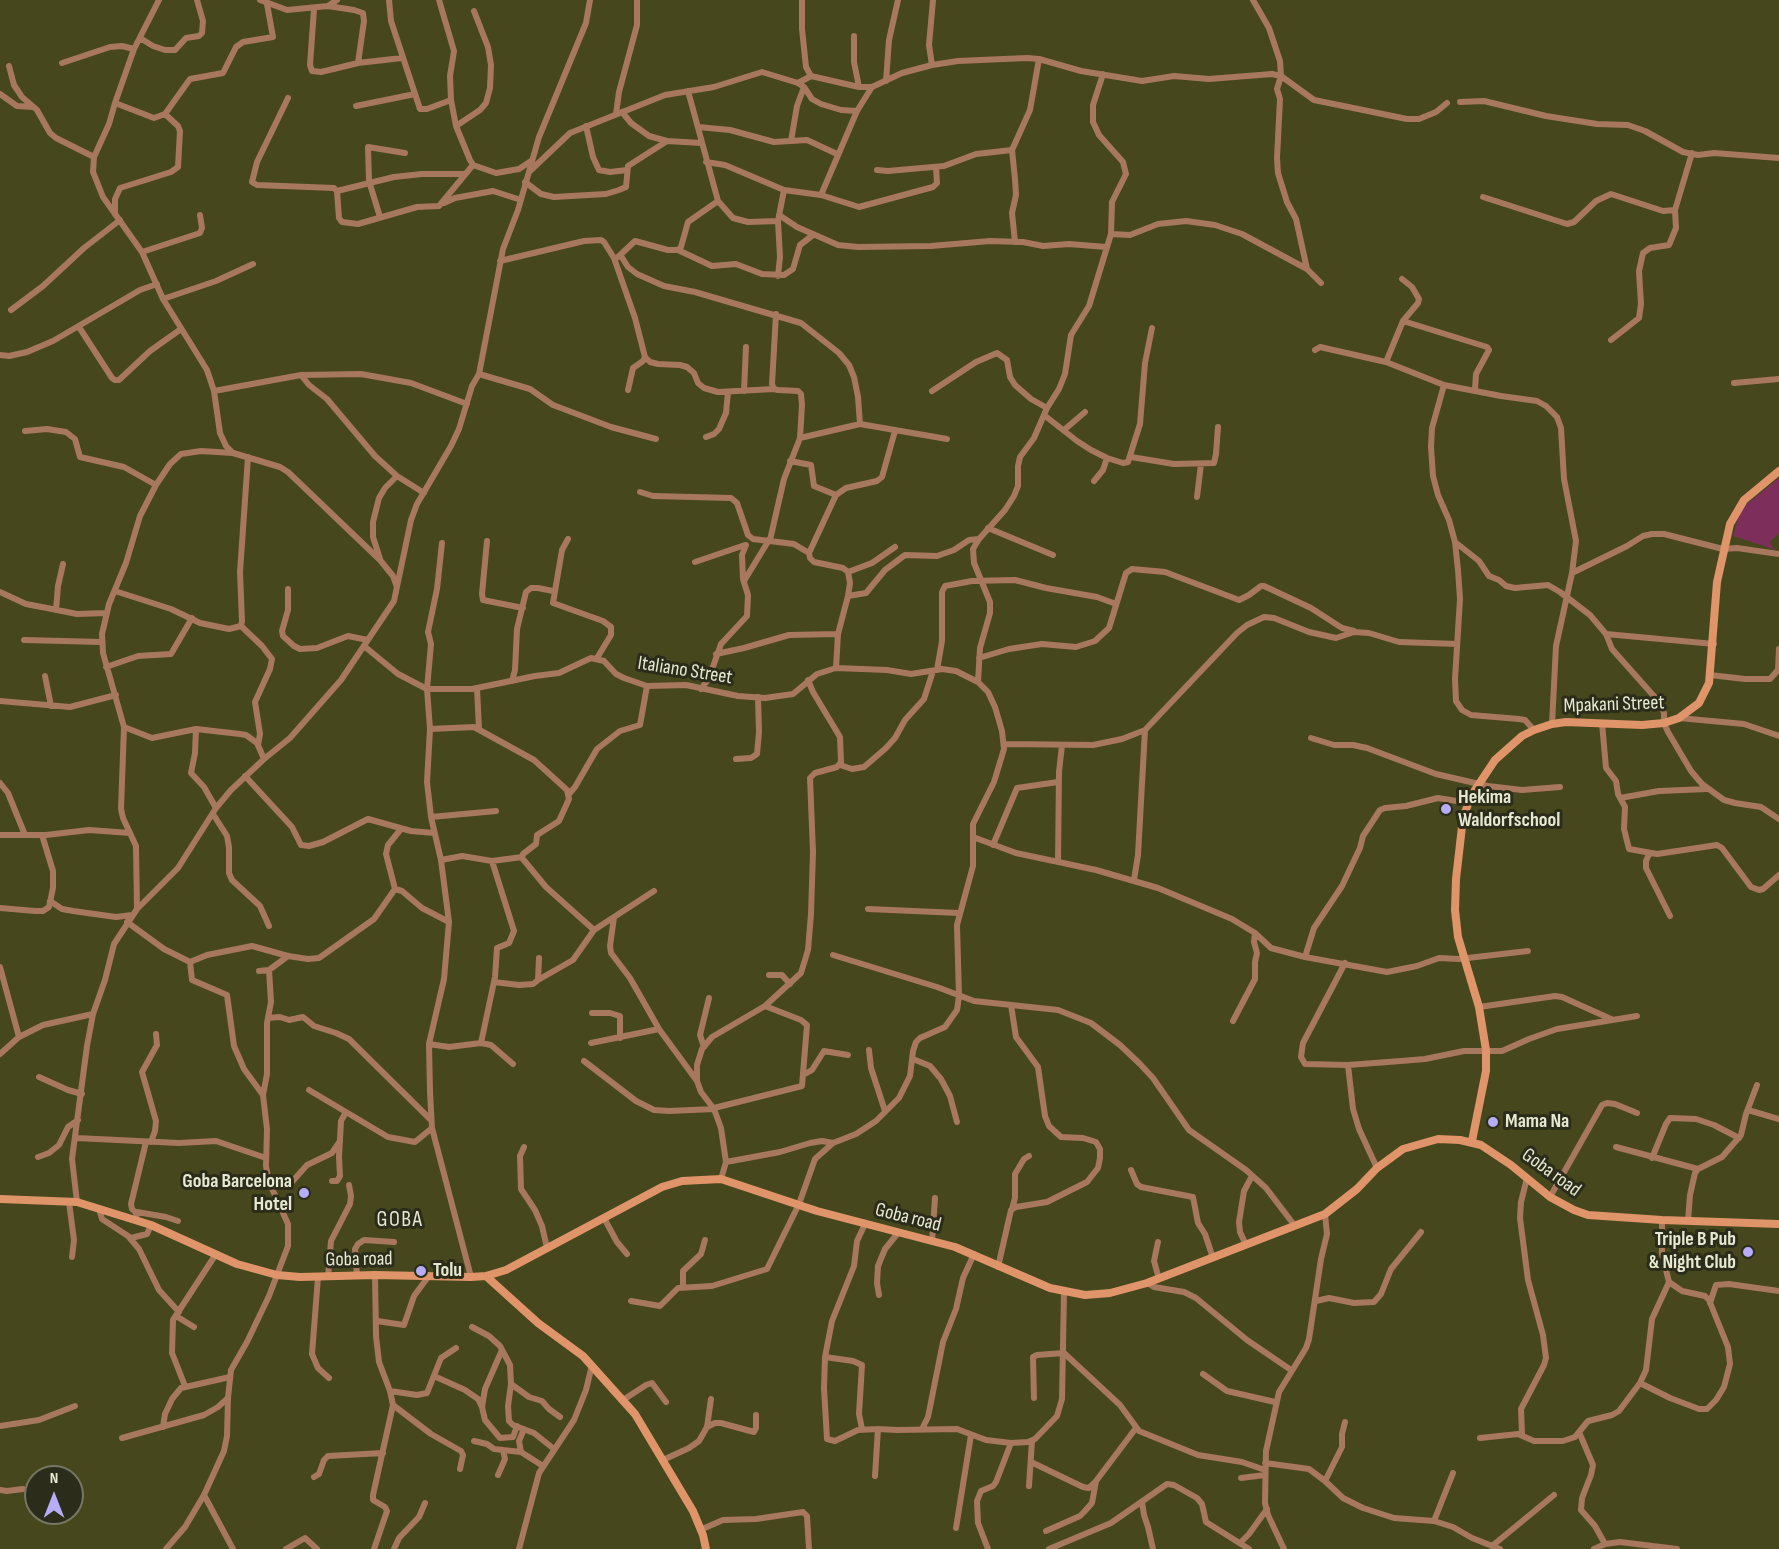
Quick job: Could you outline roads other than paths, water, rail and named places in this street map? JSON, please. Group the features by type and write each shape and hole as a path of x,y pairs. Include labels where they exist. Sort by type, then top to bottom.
{"street":[{"path":"159,0 134,49 109,124 94,157 93,172 103,197 142,252 163,299 207,370 214,392 222,440 233,453"},
{"path":"140,38 159,48 175,50 186,38 199,36 202,33 203,21 196,0"},
{"path":"260,0 287,10 328,6 363,13 358,63"},
{"path":"328,6 337,0"},
{"path":"389,0 391,21 417,105 423,110 451,100"},
{"path":"439,0 454,51 450,76 451,100 456,126 473,165 496,173 509,172 519,169 531,160"},
{"path":"72,1257 74,1240 72,1159 93,1014 114,944 137,909 178,868 214,811 245,776 290,738 347,673 389,609 398,591 411,520 451,446 472,386 479,374 506,239 521,200 526,174 539,137 586,23 590,0"},
{"path":"637,0 637,25 619,92 619,113 640,131 667,141 701,142"},
{"path":"802,0 808,72 811,76 859,87 872,87 902,73 932,65 1014,58 1039,59 1081,71 1142,81 1174,76 1209,79 1265,74 1281,76 1314,100 1393,117 1419,119 1436,112 1447,103"},
{"path":"886,81 889,40 897,0"},
{"path":"932,65 929,45 933,0"},
{"path":"1253,0 1269,28 1280,61 1281,76 1277,89 1280,99 1278,173 1287,202 1296,219 1307,269"},
{"path":"115,103 154,117 165,114 190,79 223,73 236,47 249,40 273,37 267,4"},
{"path":"314,9 310,65 312,71 321,72 358,63 402,58"},
{"path":"456,126 486,104 490,88 488,47 474,11"},
{"path":"854,36 859,87"},
{"path":"62,63 110,47 122,46 134,49"},
{"path":"1015,242 1012,213 1016,195 1012,150 1030,110 1039,59"},
{"path":"9,66 14,85 44,120 50,133 94,157"},
{"path":"526,174 564,137 586,126 665,95 714,87 762,72 801,85 812,99 821,104 840,110 857,111"},
{"path":"631,1301 660,1306 669,1294 678,1288 712,1286 767,1269 799,1204 815,1159 833,1143 856,1134 876,1120 899,1098 910,1076 913,1051 920,1038 945,1027 957,1010 959,996 956,952 959,913 973,866 973,824 1002,760 1004,744 995,707 988,692 978,682 979,658 990,613 990,602 973,557 974,549 979,539 1005,510 1014,496 1018,486 1020,458 1034,438 1059,389 1065,374 1071,335 1089,306 1111,234 1112,202 1126,174 1126,169 1123,162 1099,135 1093,122 1093,105 1103,74"},
{"path":"791,141 801,85 811,76"},
{"path":"821,195 857,111 872,87"},
{"path":"688,91 718,201 733,218 748,222 779,218 838,245 858,247 931,246 990,241 1043,246 1069,244 1106,247"},
{"path":"0,94 17,106 33,106"},
{"path":"356,106 415,94"},
{"path":"288,98 257,162 252,182 258,185 327,187 337,191"},
{"path":"1460,102 1484,101 1546,116 1598,124 1628,125 1645,131 1683,152 1779,158"},
{"path":"115,214 115,199 120,188 171,172 178,167 180,131 178,126 165,114"},
{"path":"586,126 593,157 599,170 609,172 627,170"},
{"path":"698,127 730,130 774,142 807,140 837,154"},
{"path":"525,182 548,197 606,194 626,187 627,170 630,164 667,141"},
{"path":"380,217 369,182 368,147 405,153"},
{"path":"877,170 936,167 956,163 976,154 1012,150"},
{"path":"1611,340 1639,318 1641,304 1639,271 1643,253 1650,248 1669,245 1676,228 1675,210 1692,153"},
{"path":"706,162 725,165 784,190 821,195 856,207 882,202 936,185 936,167"},
{"path":"443,204 473,165"},
{"path":"337,191 369,182 422,174 464,174"},
{"path":"778,276 779,218 784,190"},
{"path":"337,191 339,218 342,222 358,224 417,207 430,207 455,198 493,191 521,200"},
{"path":"1483,197 1567,224 1574,222 1596,201 1611,194 1663,211 1675,210"},
{"path":"678,250 681,247 688,222 718,201"},
{"path":"142,252 200,233 202,228 200,215"},
{"path":"11,310 43,286 84,248 120,220"},
{"path":"1111,234 1130,235 1158,224 1186,221 1215,225 1242,234 1307,269 1321,283"},
{"path":"617,257 635,241 668,250 678,250 709,265 736,264 762,274 778,276 790,273 800,245 813,235"},
{"path":"500,261 544,249 595,240 604,242 637,274 664,286 776,314 801,323 846,360 854,377 860,424"},
{"path":"617,257 645,357 650,363 687,367 704,388 718,392 774,389 798,391 801,394 800,438 790,461 769,540 744,582"},
{"path":"163,299 216,281 253,264"},
{"path":"1386,362 1402,321 1419,299 1412,287 1402,279"},
{"path":"0,355 9,356 27,352 79,327 140,290 157,284"},
{"path":"774,389 771,379 776,314"},
{"path":"1402,321 1488,347 1489,350 1476,374 1475,390"},
{"path":"79,327 115,380 119,380 150,351 181,329"},
{"path":"932,391 976,362 997,353 1006,359 1010,377 1015,385 1046,411 1064,430 1077,441 1107,458 1125,463 1131,457 1140,424 1145,363 1152,328"},
{"path":"744,391 746,347"},
{"path":"1315,350 1320,347 1386,362 1444,385 1537,401 1557,417 1561,428 1564,479 1576,541 1572,573 1556,646 1552,724"},
{"path":"628,390 633,368 645,357"},
{"path":"214,392 302,375 360,374 411,383 466,404"},
{"path":"479,374 530,389 553,405 611,427 656,439"},
{"path":"302,375 309,385 327,399 375,456 397,476 424,493"},
{"path":"1734,383 1779,379"},
{"path":"1444,385 1432,428 1433,476 1455,542 1460,599 1455,679 1458,706 1471,715 1525,720 1534,730"},
{"path":"706,437 719,429 726,413 728,392"},
{"path":"1064,430 1086,412"},
{"path":"800,438 860,424 947,439"},
{"path":"1131,457 1174,464 1211,464 1215,462 1218,427"},
{"path":"24,431 47,429 66,432 75,439 80,457 124,467 156,485"},
{"path":"836,668 838,634 850,583 848,572 843,568 814,562 809,553 836,495 846,488 879,480 888,459 895,431"},
{"path":"137,909 136,846 121,809 124,727 101,642 107,613 126,563 140,516 170,464 181,454 201,451 233,453 280,467 380,560 393,576 398,591"},
{"path":"241,626 240,572 248,457"},
{"path":"1094,482 1107,458"},
{"path":"790,461 811,465 814,486 836,495"},
{"path":"1197,497 1201,464"},
{"name":"Mpakani Street","path":"1472,1141 1486,1071 1486,1050 1479,1007 1458,937 1455,910 1463,818 1469,802 1478,784 1495,760 1522,736 1534,730 1552,724 1642,725 1664,723 1679,718 1699,703 1709,683 1714,644 1717,582 1730,524 1736,511 1753,490 1779,471"},
{"path":"380,560 373,537 373,522 379,498 397,476"},
{"path":"640,492 653,496 731,498 737,503 745,529 753,539"},
{"path":"988,528 1053,555"},
{"path":"1572,573 1643,536 1652,534 1664,534 1724,549 1737,548 1779,554"},
{"path":"288,590 288,610 282,631 283,636 294,646 317,648 348,636 366,643 398,674 427,689 477,688 563,672 584,660 597,658 611,635 611,627 603,621 554,605 553,591 562,550 568,539"},
{"path":"695,562 746,545 753,539 794,544 809,553"},
{"path":"848,596 866,593 885,570 905,555 937,556 954,550 969,540 979,539"},
{"path":"487,541 483,600 522,608"},
{"path":"1455,542 1479,561 1489,576 1510,588 1548,585 1590,615 1606,634 1612,649 1660,703 1664,713 1664,723 1691,771 1707,789 1724,800 1761,807 1779,819"},
{"path":"442,543 428,628 431,644 427,689 430,729 427,783 430,817 441,860 449,922 444,980 429,1044 432,1128 471,1277"},
{"path":"701,689 709,678 721,644 747,616 748,595 744,582 742,555 746,545"},
{"path":"848,572 872,563 895,547"},
{"path":"56,610 63,564"},
{"path":"979,658 1009,649 1042,644 1071,647 1084,645 1103,635 1109,628 1126,573 1138,568 1165,572 1239,600 1264,586 1311,608 1342,628 1354,632 1369,633 1399,642 1457,644"},
{"path":"697,1081 697,1065 704,1047 712,1037 765,1006 801,973 808,950 813,852 810,778 814,773 840,765 860,768 869,764 895,738 905,720 924,699 935,670 942,641 942,589 952,584 983,581 1027,582 1046,588 1097,597 1116,604"},
{"path":"512,681 515,670 515,639 528,589 553,591"},
{"path":"115,591 171,609 214,627 229,629 241,626"},
{"path":"0,592 26,604 56,610 77,614 107,613"},
{"path":"1004,744 1094,745 1122,739 1145,730 1210,659 1237,633 1258,618 1269,616 1309,632 1336,638 1354,632"},
{"path":"106,667 138,656 171,654 192,618"},
{"path":"241,626 253,636 272,659 254,706 260,734 258,745"},
{"path":"716,654 789,635 838,634"},
{"path":"1606,634 1714,644"},
{"path":"24,640 101,642"},
{"path":"1710,675 1754,680 1770,679 1778,670 1779,649"},
{"name":"Italiano Street","path":"597,658 604,661 616,674 647,686 686,686 738,696 793,694 817,674 836,668 887,670 911,674 935,670 956,671 978,682"},
{"path":"45,675 51,706"},
{"path":"808,680 840,737 840,765"},
{"path":"569,794 576,787 597,748 626,728 640,725 647,686"},
{"path":"477,688 479,729"},
{"path":"0,701 70,707 116,695"},
{"path":"736,759 751,758 757,754 758,697"},
{"path":"1679,718 1744,724 1779,736"},
{"path":"1602,723 1606,768 1616,781 1626,811 1624,830 1628,848 1649,854 1718,846 1755,890 1763,889 1779,875"},
{"path":"124,727 152,738 196,729 246,735 258,745 264,759"},
{"path":"430,729 474,727 479,729 537,762 566,788 569,794 559,821 537,835 535,846 522,857 492,861 470,856 441,860"},
{"path":"196,729 191,773 207,791 227,836 229,873 232,880 260,906 269,926"},
{"path":"1134,880 1138,855 1145,730"},
{"path":"1311,738 1328,744 1367,748 1420,769 1478,784 1522,790 1560,787"},
{"path":"1058,862 1058,782 1062,745"},
{"path":"245,776 292,828 301,845 309,846 323,842 368,819 401,829 434,832"},
{"path":"993,845 1017,788 1058,782"},
{"path":"0,783 8,793 25,834"},
{"path":"1620,798 1659,791 1707,789"},
{"path":"1305,957 1314,928 1341,886 1360,848 1363,836 1380,810 1438,798 1469,802"},
{"path":"430,817 496,811"},
{"path":"127,922 164,949 190,962 207,955 252,946 288,956 313,959 325,954 374,919 394,889 386,854 388,845 401,829"},
{"path":"0,835 42,835 89,830 129,833"},
{"path":"0,908 43,911 49,907 53,871 42,835"},
{"path":"973,837 1016,853 1134,880 1200,904 1232,919 1254,933 1271,948 1305,957 1387,972 1417,966 1439,958 1465,959 1528,951"},
{"path":"1649,854 1646,868 1670,916"},
{"path":"522,857 546,887 594,930"},
{"path":"481,1043 494,982 497,948 509,943 514,931 492,861"},
{"path":"394,889 402,891 422,908 449,922"},
{"path":"494,982 533,984 573,960 594,930 654,891"},
{"path":"50,902 62,909 73,911 116,917 132,915"},
{"path":"868,909 959,913"},
{"path":"614,917 610,950 630,978 659,1029 714,1108 722,1128 726,1162 721,1179"},
{"path":"1233,1021 1253,984 1257,953 1254,933"},
{"path":"1257,953 1266,952 1271,948"},
{"path":"833,955 959,996 990,1004 1058,1010 1091,1023 1120,1045 1153,1078 1189,1130 1252,1176 1274,1198 1295,1226"},
{"path":"259,971 269,970 288,956"},
{"path":"538,980 539,958"},
{"path":"190,962 192,980 227,995 234,1046 244,1069 263,1095"},
{"path":"1345,963 1306,1038 1301,1057 1305,1064 1348,1065 1425,1059 1464,1051 1502,1051 1557,1029 1637,1016"},
{"path":"0,967 19,1037"},
{"path":"166,1549 185,1527 204,1495 224,1450 231,1370 247,1342 286,1255 289,1230 267,1173 266,1158 267,1129 263,1095 267,1074 266,1034 271,990 269,970"},
{"path":"769,975 782,975 790,984"},
{"path":"1479,1007 1555,996 1613,1020"},
{"path":"704,1047 700,1035 709,998"},
{"path":"1011,1005 1016,1037 1038,1067 1045,1116 1049,1126 1061,1137 1083,1138 1096,1142 1100,1149 1100,1158 1094,1175 1082,1185 1047,1202 1016,1207 1011,1210"},
{"path":"584,1061 636,1101 654,1110 714,1108 747,1098 800,1087 802,1086 807,1025 801,1020 765,1006"},
{"path":"592,1013 610,1013 620,1016 620,1038"},
{"path":"1,1052 19,1037 43,1025 93,1014"},
{"path":"268,1018 280,1017 290,1020 303,1017 314,1026 349,1039 432,1120"},
{"path":"591,1043 659,1029"},
{"path":"156,1034 157,1045 142,1072 156,1121 155,1131 148,1142 131,1204 136,1216 166,1217 178,1221"},
{"path":"429,1044 449,1047 481,1043 495,1048 513,1064"},
{"path":"869,1050 871,1068 885,1111"},
{"path":"803,1075 812,1070 824,1051 848,1054"},
{"path":"913,1059 930,1066 941,1079 950,1096 957,1122"},
{"path":"1348,1065 1353,1109 1359,1129 1377,1168"},
{"path":"39,1077 82,1094"},
{"path":"1688,1221 1691,1188 1698,1169 1722,1156 1739,1138 1757,1085"},
{"path":"309,1090 382,1134 404,1141 418,1141 432,1128"},
{"path":"1550,1197 1602,1105 1615,1104 1637,1113"},
{"path":"1748,1110 1779,1119"},
{"path":"332,1181 337,1181 340,1176 342,1118 346,1112"},
{"path":"1652,1158 1666,1124 1671,1118 1704,1121 1739,1138"},
{"path":"38,1157 50,1153 59,1145 68,1127 78,1120"},
{"path":"76,1138 179,1143 216,1141 266,1158"},
{"name":"Goba road","path":"0,1199 73,1202 136,1216 216,1254 256,1270 278,1275 471,1277 486,1276 506,1270 662,1187 682,1181 721,1179 865,1224 974,1254 1041,1285 1085,1295 1110,1293 1147,1284 1325,1214 1358,1189 1377,1168 1403,1149 1438,1139 1472,1141 1493,1152 1550,1197 1588,1215 1779,1224"},
{"path":"272,1188 291,1183 310,1163 332,1153 340,1141"},
{"path":"726,1162 780,1152 810,1143 822,1141 833,1143"},
{"path":"524,1147 520,1156 521,1189 539,1218 546,1237 547,1248"},
{"path":"1616,1148 1698,1169"},
{"path":"998,1267 1015,1198 1015,1174 1024,1159 1029,1156"},
{"path":"1131,1170 1137,1184 1141,1187 1193,1197 1197,1219 1213,1258"},
{"path":"1246,1245 1240,1232 1239,1222 1244,1191 1252,1176"},
{"path":"1522,1434 1521,1409 1546,1358 1543,1335 1528,1280 1520,1218 1527,1178"},
{"path":"328,1276 332,1241 350,1204 349,1185"},
{"path":"932,1241 935,1198"},
{"path":"99,1209 102,1219 131,1238 139,1249 159,1290 178,1314 194,1327"},
{"path":"1282,1549 1267,1509 1265,1470 1275,1401 1291,1370 1306,1348 1327,1234 1325,1214"},
{"path":"604,1218 617,1242 627,1254"},
{"path":"1640,1383 1699,1409 1710,1407 1724,1387 1730,1364 1728,1347 1705,1296 1682,1291 1670,1282 1662,1254 1662,1220"},
{"path":"865,1224 857,1241 854,1266 832,1321 825,1357 827,1439 835,1441 862,1429 878,1428 957,1430 986,1440 1011,1443 1032,1441 1057,1416 1060,1409 1063,1388 1064,1292"},
{"path":"131,1238 147,1234 151,1225"},
{"path":"1316,1300 1329,1298 1354,1303 1374,1302 1381,1294 1391,1269 1421,1232"},
{"path":"879,1295 878,1266 885,1249 898,1233"},
{"path":"357,1276 355,1249 358,1244 364,1240 394,1242"},
{"path":"683,1287 683,1271 701,1254 705,1240"},
{"path":"1158,1242 1154,1261 1158,1279"},
{"path":"184,1386 172,1353 172,1325 216,1254"},
{"path":"922,1429 927,1417 943,1342 956,1309 963,1278 974,1254"},
{"path":"374,1549 387,1510 373,1500 393,1406 380,1362 376,1336 375,1275"},
{"path":"486,1276 538,1323 592,1365 635,1414 693,1511 706,1549"},
{"path":"318,1277 312,1354 315,1364 329,1378"},
{"path":"377,1321 404,1325 414,1296 428,1277"},
{"path":"1480,1438 1522,1434 1534,1441 1571,1440 1588,1421 1612,1415 1619,1410 1640,1383 1646,1370 1653,1319 1670,1282"},
{"path":"1147,1284 1184,1292 1196,1298 1247,1340 1291,1370"},
{"path":"1710,1303 1716,1285 1729,1284 1779,1291"},
{"path":"472,1327 498,1343 510,1365 509,1421 534,1433 554,1449"},
{"path":"390,1390 425,1395 441,1358 456,1348"},
{"path":"482,1407 485,1389 502,1350"},
{"path":"1034,1398 1033,1357 1064,1353 1120,1405 1136,1428 1198,1455 1242,1462 1265,1470"},
{"path":"825,1357 853,1361 862,1365 859,1414 862,1429"},
{"path":"519,1549 534,1487 543,1466 574,1420 586,1390 592,1365"},
{"path":"1203,1374 1227,1391 1275,1401"},
{"path":"434,1376 465,1390 478,1399 484,1420 500,1438 513,1437 517,1426"},
{"path":"163,1426 165,1414 175,1392 184,1386 230,1377"},
{"path":"623,1400 646,1384 652,1383 666,1402"},
{"path":"511,1384 529,1397 542,1401 560,1417"},
{"path":"123,1438 204,1415 228,1398"},
{"path":"663,1460 694,1445 702,1436 707,1427 711,1399"},
{"path":"0,1426 39,1420 75,1406"},
{"path":"393,1406 431,1434 461,1451 463,1455 460,1469"},
{"path":"707,1427 721,1423 753,1432 756,1428 756,1415"},
{"path":"1325,1481 1342,1447 1341,1434 1345,1422"},
{"path":"875,1476 878,1428"},
{"path":"1031,1462 1083,1487 1090,1487 1136,1428"},
{"path":"521,1452 519,1441 524,1429"},
{"path":"1579,1432 1593,1465 1581,1510 1595,1526 1605,1544"},
{"path":"956,1528 971,1435"},
{"path":"1029,1486 1032,1441"},
{"path":"474,1442 487,1444 494,1449 521,1452 543,1466"},
{"path":"988,1549 978,1523 977,1502 981,1491 993,1486 996,1482 1011,1443"},
{"path":"498,1475 504,1459 503,1450"},
{"path":"314,1477 319,1474 328,1456 383,1453"},
{"path":"1241,1478 1265,1470 1309,1469 1343,1498 1363,1508 1394,1518 1434,1521 1454,1527 1500,1549"},
{"path":"1434,1521 1453,1473"},
{"path":"1046,1531 1084,1512 1092,1503 1096,1481"},
{"path":"1049,1549 1111,1523 1164,1485 1174,1485 1200,1501 1206,1522 1249,1549"},
{"path":"0,1490 23,1489"},
{"path":"1492,1546 1554,1494"},
{"path":"204,1495 233,1549"},
{"path":"1142,1502 1153,1549"},
{"path":"393,1549 399,1538 419,1517 425,1503"},
{"path":"1240,1544 1267,1509"},
{"path":"700,1530 723,1520 756,1519 803,1512 807,1516 809,1549"},
{"path":"286,1549 305,1538 317,1549"},
{"path":"1594,1549 1605,1544 1620,1542 1628,1546 1677,1549"}],"place":[{"name":"Hekima Waldorfschool","path":"1446,809"},
{"name":"Mama Na","path":"1493,1122"},
{"name":"Goba Barcelona Hotel","path":"304,1193"},
{"name":"Triple B Pub & Night Club","path":"1748,1252"},
{"name":"Tolu","path":"421,1271"}],"district":[{"name":"GOBA","path":"400,1220"}]}
